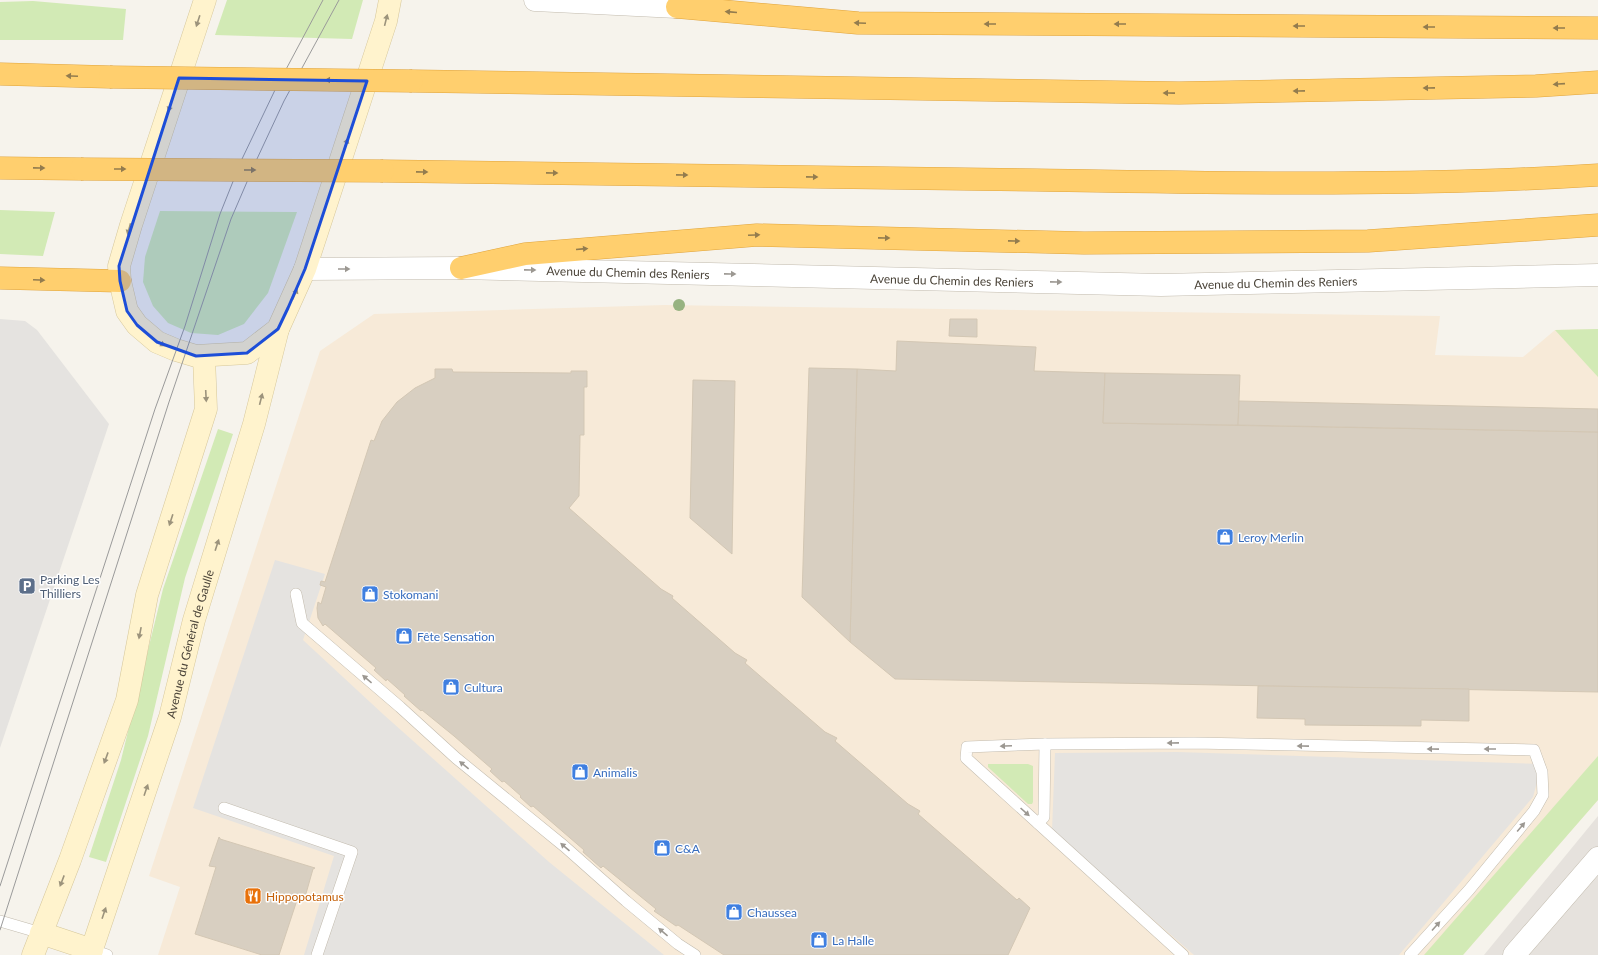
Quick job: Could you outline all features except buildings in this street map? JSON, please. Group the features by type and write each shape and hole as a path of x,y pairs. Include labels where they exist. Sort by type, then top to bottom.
{"highway":[{"path":"685,4 858,23 1598,28"},
{"path":"0,74 110,77 1179,93 1536,86 1598,82"},
{"path":"0,168 383,171 1345,184 1598,176"},
{"path":"461,268 525,254 757,235 1084,243 1360,241 1598,225"},
{"path":"0,278 120,281"}],"main road":[{"path":"204,0 131,225 120,266 120,281 128,311 138,325 157,342 176,350 204,357 247,353 278,329"},
{"name":"Avenue du Général de Gaulle","path":"96,953 170,717 194,620 254,424 278,329 305,269 386,21 390,0"},
{"path":"33,955 70,860 127,700 147,595 206,409 204,357"},
{"path":"41,933 96,953"}],"street":[{"path":"535,0 685,4"},
{"name":"Avenue du Chemin des Reniers","path":"305,269 461,268 1161,285 1598,275"},
{"path":"1514,955 1598,858"}],"lane":[{"path":"296,594 302,623 400,707 456,758 564,846 626,901 678,944 695,955"},
{"path":"1183,955 966,758 967,747 1045,744 1194,743 1534,750 1542,772 1543,795 1534,811 1469,890 1410,955"},
{"path":"1038,823 1044,817 1045,744"},
{"path":"224,808 352,852 317,955"},
{"path":"0,921 41,933"}],"highlighted area":[{"path":"179,78 367,81 305,269 288,308 278,329 247,353 196,356 157,342 137,325 127,311 120,281 119,266"}],"shaded area":[{"path":"665,305 1440,316 1435,355 1523,357 1555,330 1598,329 1598,800 1463,955 158,955 180,887 149,876 320,351 374,314"},
{"name":"Parking Les Thilliers","path":"0,319 25,321 37,330 109,424 0,748"},
{"path":"275,560 325,574 303,640 384,715 549,862 664,955 304,955 334,856 193,808"},
{"path":"1177,752 1542,764 1533,797 1399,955 1194,955 1052,831 1055,753"},
{"path":"1598,816 1598,955 1484,955"}],"green space":[{"path":"227,0 363,0 352,39 215,35"},
{"path":"33,1 126,9 123,40 0,40 0,2"},
{"path":"0,210 55,212 43,256 0,254"},
{"path":"160,211 297,212 268,293 244,324 218,335 191,333 168,323 153,306 143,282 145,257"},
{"path":"1598,329 1598,377 1555,330"},
{"path":"218,429 233,434 185,578 148,736 106,862 89,857 121,760 163,589"},
{"path":"1598,756 1598,800 1463,955 1424,955"},
{"path":"988,764 1028,764 1033,766 1032,804 1028,804 988,767"}],"tram line":[{"path":"0,886 155,409 185,326 220,214 242,159 275,90 323,0"},
{"path":"0,930 169,402 231,219 284,101 339,0"}],"place":[{"name":"Leroy Merlin","path":"1225,537"},
{"name":"Parking Les Thilliers","path":"27,586"},
{"name":"Stokomani","path":"370,594"},
{"name":"Fête Sensation","path":"404,636"},
{"name":"Cultura","path":"451,687"},
{"name":"Animalis","path":"580,772"},
{"name":"C&A","path":"662,848"},
{"name":"Hippopotamus","path":"253,896"},
{"name":"Chaussea","path":"734,912"},
{"name":"La Halle","path":"819,940"}]}
